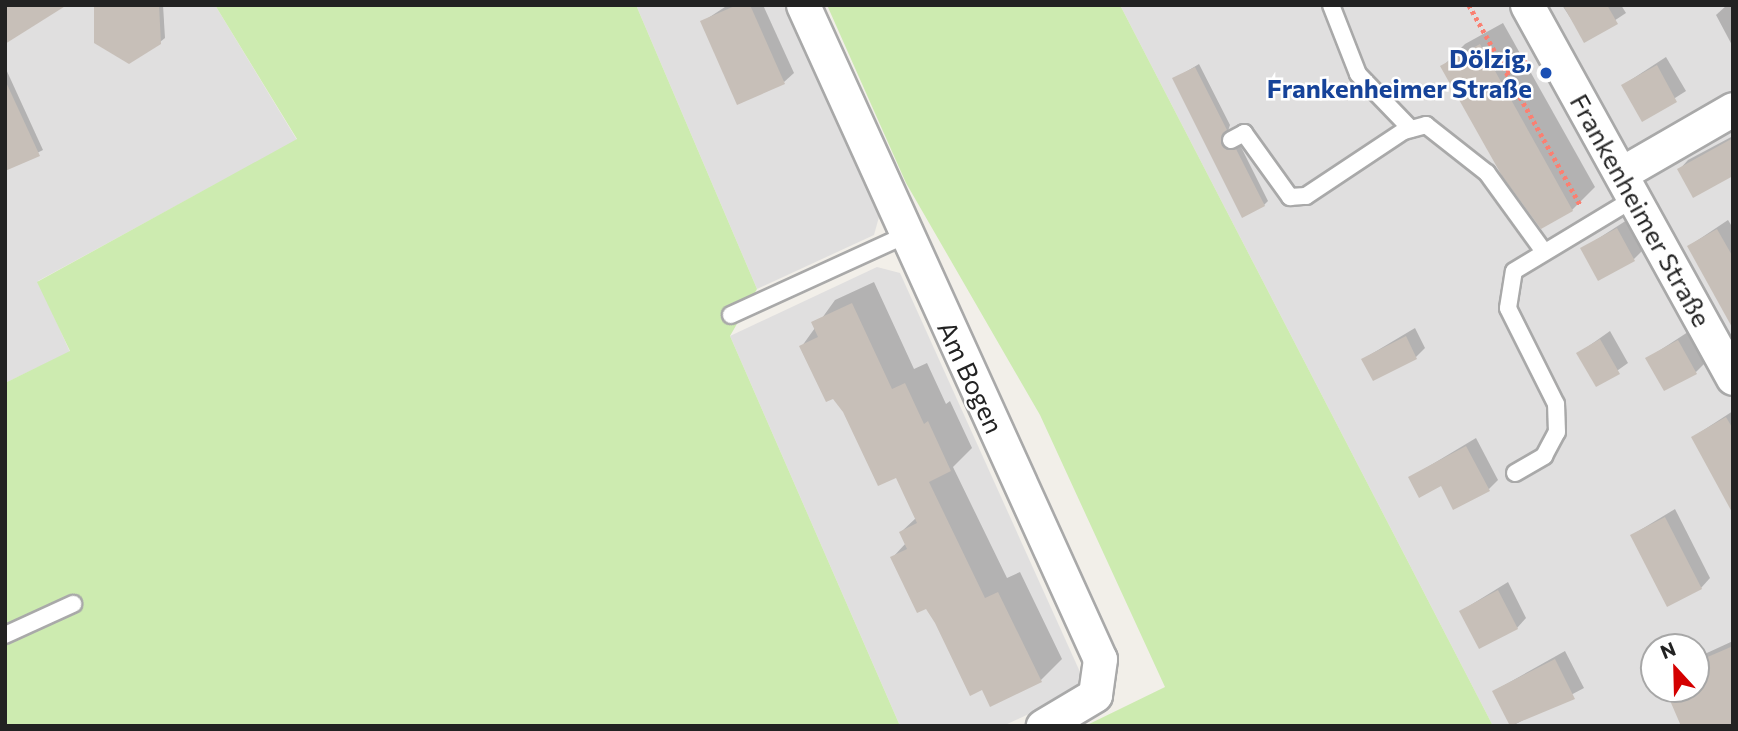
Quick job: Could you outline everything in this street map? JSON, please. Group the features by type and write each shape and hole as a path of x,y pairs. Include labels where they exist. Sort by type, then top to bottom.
{"street":[{"name":"Am Bogen","path":"803,5 1100,659 1095,695 1043,726"},
{"name":"Frankenheimer Straße","path":"1527,5 1629,185 1733,378"},
{"path":"1629,185 1733,109"}],"lane":[{"path":"1331,5 1358,74 1410,129"},
{"path":"1231,140 1244,133 1290,197 1306,196 1410,129 1426,125 1442,132 1487,173 1542,249"},
{"path":"1515,472 1544,456 1557,432 1556,404 1508,308 1514,271 1542,249 1590,222 1629,185"},
{"path":"731,315 906,236"},
{"path":"5,635 73,604"}],"path":[{"path":"1469,5 1590,222"},
{"path":"1506,72 1528,60"}],"shaded area":[{"path":"5,5 215,5 297,140 38,281 70,352 5,383"},
{"path":"636,5 791,5 882,206 874,235 757,289"},
{"path":"1120,5 1733,5 1733,726 1493,726"},
{"path":"877,267 900,273 1080,672 1081,685 1074,693 1003,726 900,726 730,336"}],"green space":[{"path":"215,5 636,5 757,289 730,336 900,726 5,726 5,383 70,351 37,282 297,139"},
{"path":"827,5 1120,5 1493,726 1085,726 1165,687 1040,415 906,183"}],"building":[{"path":"5,5 67,5 5,44"},
{"path":"94,5 159,5 161,44 129,64 94,43"},
{"path":"737,5 750,5 785,84 737,105 700,21"},
{"path":"1563,5 1607,5 1618,24 1584,43"},
{"path":"1480,44 1573,211 1541,229 1502,176 1440,66"},
{"path":"1657,65 1677,102 1642,122 1621,85"},
{"path":"1195,67 1227,130 1222,144 1236,149 1265,206 1242,218 1172,78"},
{"path":"5,80 40,156 5,171"},
{"path":"1733,138 1733,176 1693,198 1677,169"},
{"path":"1617,228 1635,261 1598,281 1580,248"},
{"path":"1717,229 1733,257 1733,329 1687,246"},
{"path":"852,303 892,389 905,383 924,424 928,421 951,471 929,482 985,598 998,592 1042,682 990,707 982,690 970,696 935,623 926,609 917,613 890,557 907,549 899,532 917,523 896,478 878,486 843,412 833,399 826,402 799,346 818,337 811,322"},
{"path":"1406,336 1417,359 1373,381 1361,359"},
{"path":"1600,339 1620,374 1596,387 1576,353"},
{"path":"1678,340 1697,374 1664,391 1645,358"},
{"path":"1726,417 1733,429 1733,514 1691,437"},
{"path":"1466,446 1490,491 1453,510 1441,486 1419,498 1408,477"},
{"path":"1665,517 1702,589 1667,607 1630,535"},
{"path":"1498,590 1518,629 1479,649 1459,611"},
{"path":"1733,646 1733,726 1681,726 1671,703 1710,703 1710,656"},
{"path":"1555,659 1575,699 1510,726 1492,691"}],"place":[{"name":"Dölzig, Frankenheimer Straße","path":"1546,73"}]}
